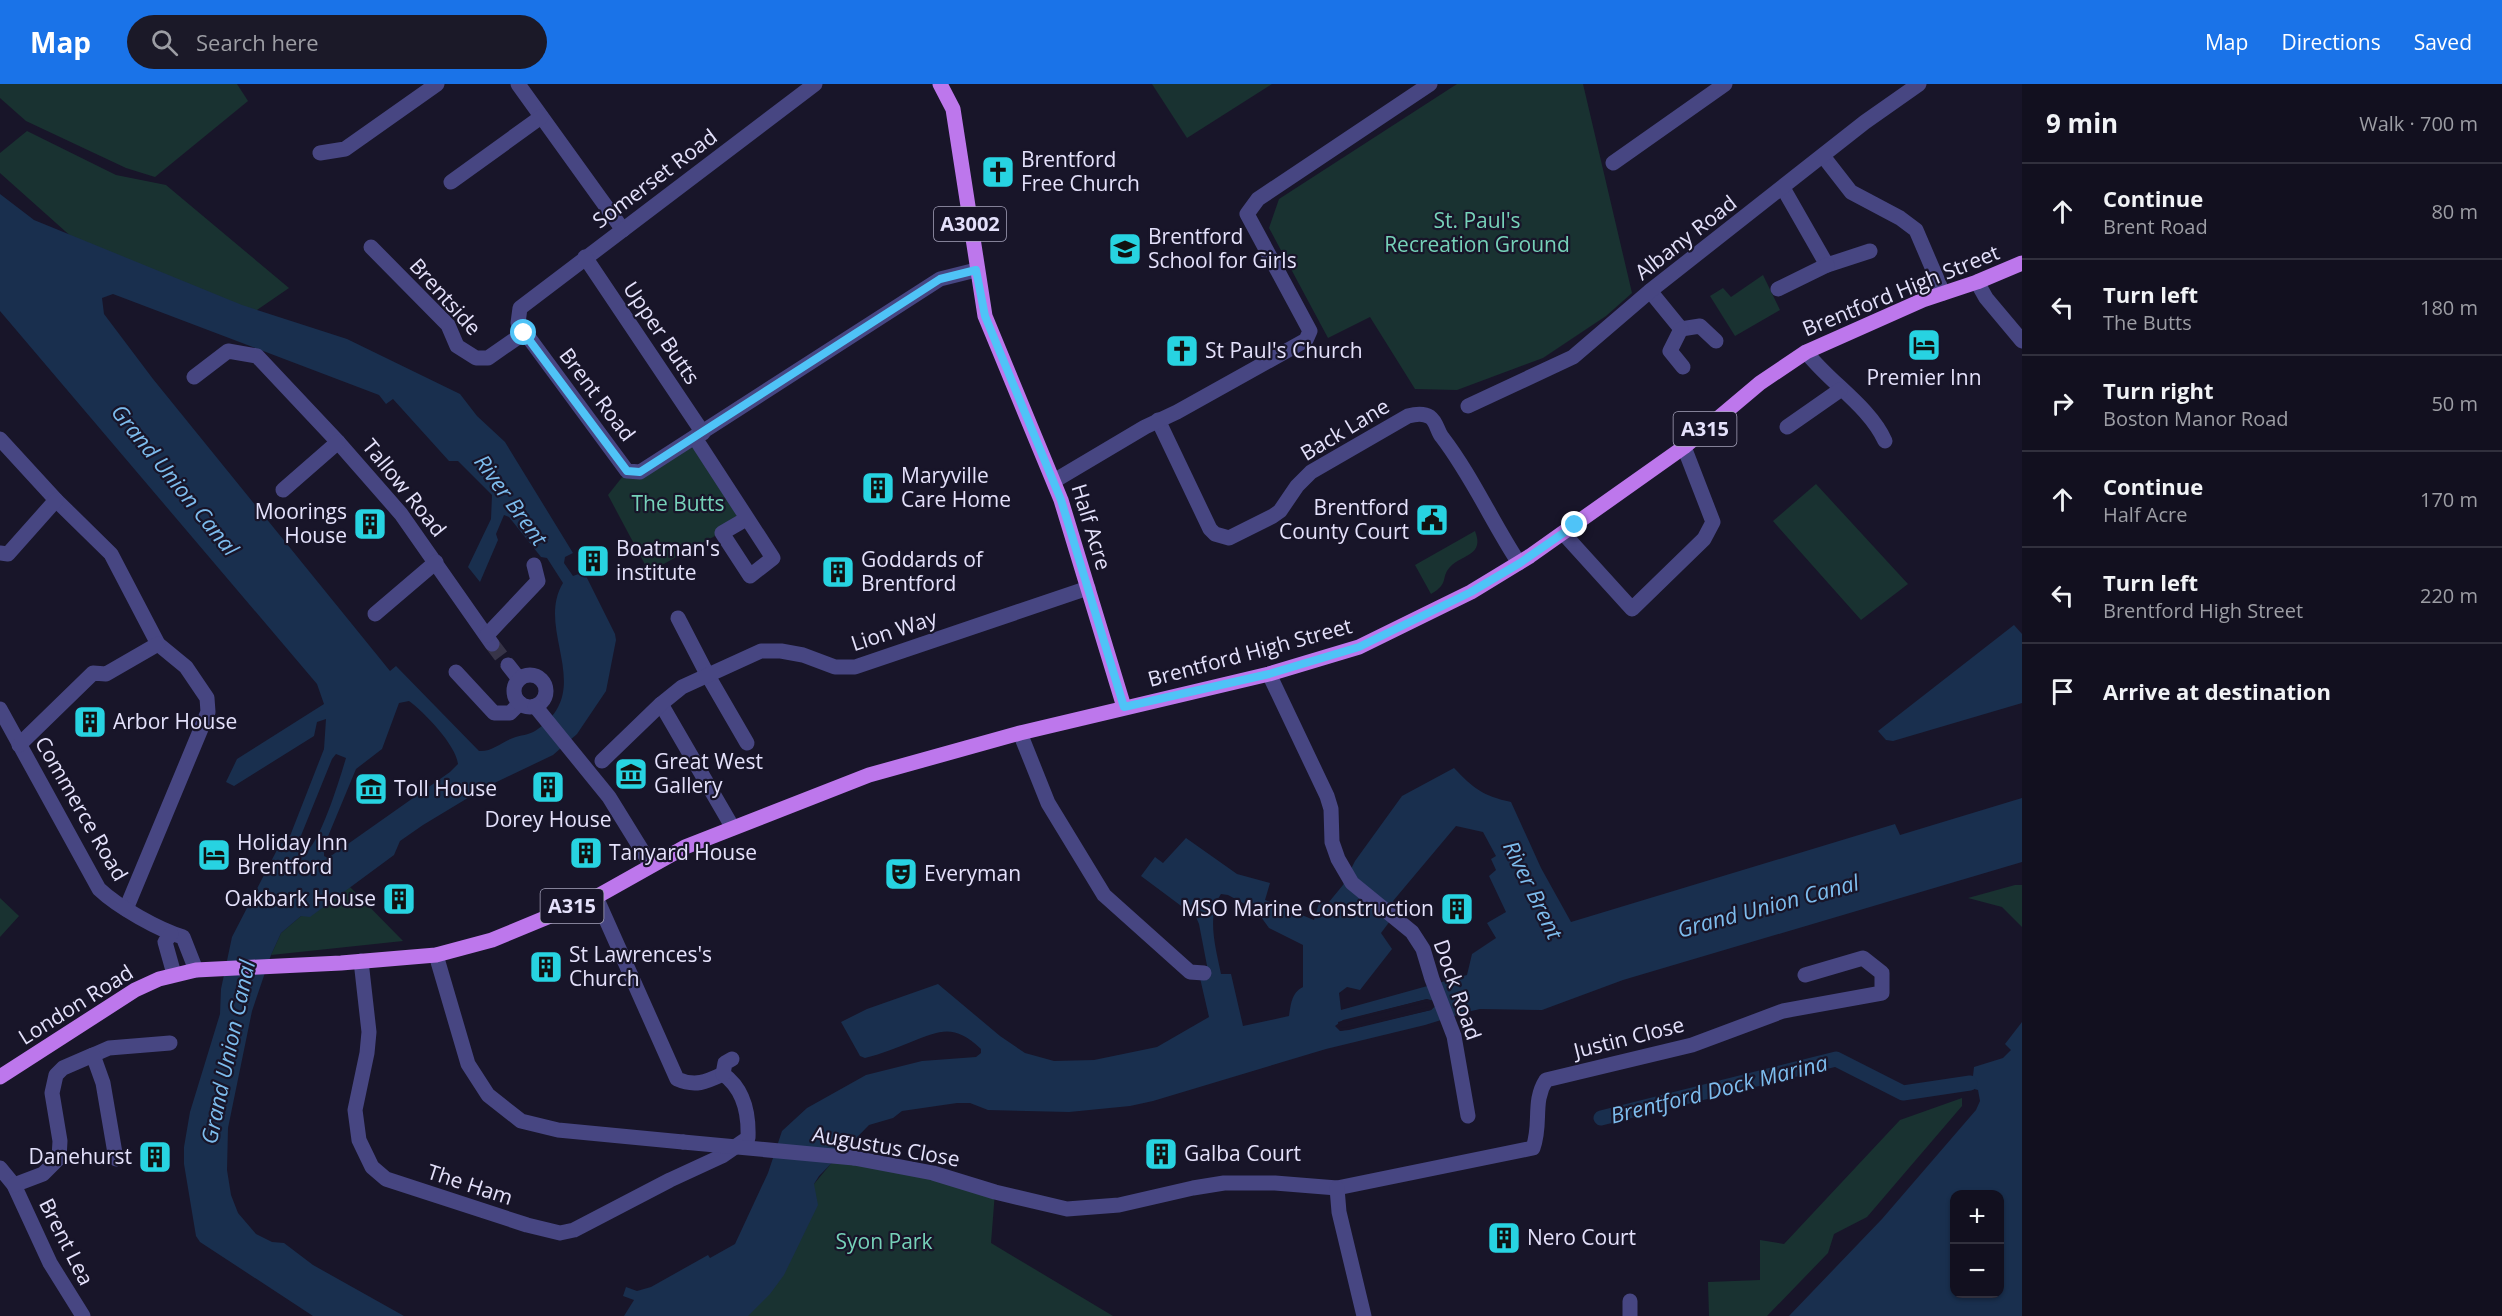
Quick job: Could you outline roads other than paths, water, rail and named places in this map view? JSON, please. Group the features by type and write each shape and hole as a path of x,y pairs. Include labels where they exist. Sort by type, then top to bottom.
{"main road":[{"name":"A3002","path":"940,84 953,109 976,270"},
{"name":"Brentford High Street","path":"212,969 361,962 436,955 492,940 596,897 685,847 869,775 1020,733 1269,674 1359,647 1471,592 1520,563 1683,447 1760,383 1806,352 1942,293 1977,282 2022,263"},
{"name":"Half Acre","path":"976,270 985,316 1054,481 1124,707"},
{"name":"London Road","path":"0,1077 135,990 174,974 212,969"}],"street":[{"path":"320,153 345,149 437,84"},
{"name":"Somerset Road","path":"520,308 815,84"},
{"path":"1054,481 1158,420 1298,347 1306,340 1310,331 1247,214 1258,199 1430,84"},
{"path":"1613,163 1725,84"},
{"name":"Albany Road","path":"1468,406 1573,357 1650,291 1865,122 1919,84"},
{"path":"520,87 623,230"},
{"path":"451,182 541,117"},
{"path":"1823,156 1851,192 1900,218 1916,230 1921,237 1942,293"},
{"path":"1783,188 1827,265"},
{"name":"Brentside","path":"371,247 448,325 457,346 476,358 488,358 524,333"},
{"path":"1778,289 1827,265 1870,251"},
{"name":"Upper Butts","path":"585,257 699,435"},
{"path":"746,519 699,435 940,279 976,270"},
{"path":"1977,282 1986,298 2022,341"},
{"path":"1650,291 1681,329"},
{"name":"Brent Road","path":"520,308 518,323 524,333 627,471 640,472 699,435"},
{"path":"1681,329 1700,326 1716,341"},
{"path":"1681,329 1670,351 1683,367"},
{"name":"Tallow Road","path":"194,377 228,351 257,356 338,442 401,514 489,639 537,581 534,565"},
{"path":"1806,352 1840,390 1852,397 1885,441"},
{"path":"1787,428 1840,390"},
{"name":"Back Lane","path":"1158,420 1210,529 1224,537 1234,536 1280,511 1297,486 1311,472 1402,419 1408,416 1423,415 1436,422 1442,437 1455,454 1520,563"},
{"path":"0,439 56,500 111,554 158,644 186,666 207,698 208,712 126,909"},
{"name":"Tallow Road","path":"283,490 338,442"},
{"path":"1563,533 1632,609 1704,539 1713,522 1683,447"},
{"path":"0,553 8,554 56,500"},
{"name":"Tallow Road","path":"375,614 436,562"},
{"name":"Lion Way","path":"602,761 682,687 761,651 781,651 803,655 835,666 855,668 1088,588"},
{"path":"678,618 747,743"},
{"path":"19,745 93,673 106,674 158,644"},
{"path":"508,665 519,680"},
{"path":"456,672 494,713 510,713 532,708 543,700 542,680 533,676 519,680 514,689 532,708 572,750 609,797 651,865"},
{"name":"Dock Road","path":"1269,674 1327,796 1331,809 1332,842 1338,859 1352,883 1412,932 1423,949 1454,1036 1468,1116"},
{"path":"661,704 733,828"},
{"name":"Commerce Road","path":"0,709 99,889 113,902 171,934 183,937 196,970"},
{"path":"1020,733 1048,803 1104,895 1190,972 1204,973"},
{"path":"596,897 677,1079 698,1085 728,1078 725,1063 732,1059"},
{"path":"171,934 165,942 174,974"},
{"name":"Augustus Close","path":"436,955 468,1064 488,1095 521,1121 558,1130 854,1158 933,1173 994,1192 1067,1209 1119,1205 1193,1188 1224,1184 1275,1183 1337,1188"},
{"name":"Justin Close","path":"1337,1188 1533,1148 1538,1134 1539,1092 1546,1080 1692,1045 1783,1011 1882,993 1882,973 1863,958 1805,975"},
{"name":"The Ham","path":"361,962 369,1032 355,1110 359,1140 366,1157 386,1179 527,1225 560,1233 574,1230 670,1179 722,1156 748,1138 749,1116 728,1078"},
{"name":"Brent Lea","path":"14,1185 43,1174 59,1158 60,1141 52,1093 56,1075 63,1068 109,1048 170,1042"},
{"path":"93,1056 103,1083 116,1158"},
{"name":"Brent Lea","path":"0,1168 14,1185 50,1263 83,1316"},
{"path":"1337,1188 1339,1212 1364,1316"}],"water":[{"path":"0,194 34,220 242,305 347,339 460,394 477,416 505,442 573,553 565,557 564,563 573,576 584,572 615,634 616,640 606,691 577,734 553,755 486,787 423,825 400,841 394,855 310,917 301,916 281,933 252,1011 228,1128 227,1170 231,1195 238,1213 256,1234 272,1242 284,1243 313,1265 404,1316 313,1316 200,1242 196,1236 184,1164 184,1147 190,1112 220,1014 221,989 232,937 279,846 290,836 324,749 326,719 317,722 314,736 234,786 226,782 237,759 324,704 317,684 0,311","holes":["113,294 379,395 386,404 393,399 449,461 458,461 492,495 491,519 468,567 480,582 498,540 496,534 504,515 509,517 541,557 547,558 563,583 556,601 555,621 564,679 562,697 553,715 533,732 513,738 488,750 479,751 396,666 390,671 153,379 104,314 102,298","409,701 431,721 452,748 458,764 328,858 324,856 324,846 356,769 382,749 399,703","336,754 346,758 324,823 312,846 306,852 300,849 300,838"]},
{"path":"2014,625 2022,634 2022,703 1893,741 1886,740 1878,731"},
{"path":"1454,768 1479,790 1511,802 1541,868 1571,922 1895,824 1900,835 2022,798 2022,862 1623,980 1542,1010 1480,1009 1467,1012 1425,1025 1326,1049 1153,1101 1130,1106 1069,1112 988,1110 970,1103 902,1111 893,1118 869,1125 819,1176 814,1184 818,1205 784,1275 770,1294 748,1316 624,1316 634,1300 623,1296 626,1287 637,1291 651,1287 708,1255 710,1258 735,1244 768,1173 782,1131 807,1108 866,1075 922,1061 976,1057 981,1053 981,1049 963,1036 940,1032 865,1058 860,1056 841,1022 867,1009 938,984 1000,1036 1025,1053 1054,1061 1094,1060 1157,1047 1209,1017 1200,978 1209,976 1196,917 1141,876 1155,857 1163,863 1186,838 1237,874 1270,883 1265,900 1314,920 1319,903 1329,902 1343,885 1355,861 1402,796","holes":["1456,826 1483,832 1496,856 1491,859 1496,870 1489,876 1506,912 1487,923 1496,938 1472,954 1467,975 1341,1010 1339,993 1347,987 1360,990 1392,949 1381,933 1399,909 1393,901","1221,894 1228,895 1256,910 1269,928 1303,945 1303,987 1294,996 1289,1016 1243,1026 1231,974 1221,974 1213,922 1216,903","1427,999 1436,1005 1431,1010 1340,1031 1338,1022"]},
{"path":"2022,1022 2022,1316 1789,1316 1882,1219 1976,1110 1980,1101 1978,1090 1971,1088 1970,1077 1973,1076 1974,1067 2003,1058 2011,1050 2005,1044"}],"waterway":[{"name":"Brentford Dock Marina","path":"1601,1118 1836,1059 1903,1093 1970,1083"}],"tunnel":[{"path":"492,644 508,665"}],"place":[{"name":"Brentford Free Church","path":"998,172"},
{"name":"Brentford School for Girls","path":"1125,249"},
{"name":"Premier Inn","path":"1924,345"},
{"name":"St Paul's Church","path":"1182,351"},
{"name":"Maryville Care Home","path":"878,488"},
{"name":"Brentford County Court","path":"1432,520"},
{"name":"Moorings House","path":"370,524"},
{"name":"Boatman's institute","path":"593,561"},
{"name":"Goddards of Brentford","path":"838,572"},
{"name":"Arbor House","path":"90,722"},
{"name":"Great West Gallery","path":"631,774"},
{"name":"Dorey House","path":"548,787"},
{"name":"Toll House","path":"371,789"},
{"name":"Tanyard House","path":"586,853"},
{"name":"Holiday Inn Brentford","path":"214,855"},
{"name":"Everyman","path":"901,874"},
{"name":"Oakbark House","path":"399,899"},
{"name":"MSO Marine Construction","path":"1457,909"},
{"name":"St Lawrences's Church","path":"546,967"},
{"name":"Galba Court","path":"1161,1154"},
{"name":"Danehurst","path":"155,1157"},
{"name":"Nero Court","path":"1504,1238"}],"park label":[{"name":"St. Paul's Recreation Ground","path":"1477,233"},
{"name":"The Butts","path":"678,504"},
{"name":"Syon Park","path":"884,1242"}],"water label":[{"name":"Grand Union Canal","path":"175,480"},
{"name":"River Brent","path":"511,500"},
{"name":"River Brent","path":"1533,890"},
{"name":"Grand Union Canal","path":"1768,906"},
{"name":"Grand Union Canal","path":"228,1052"}]}
